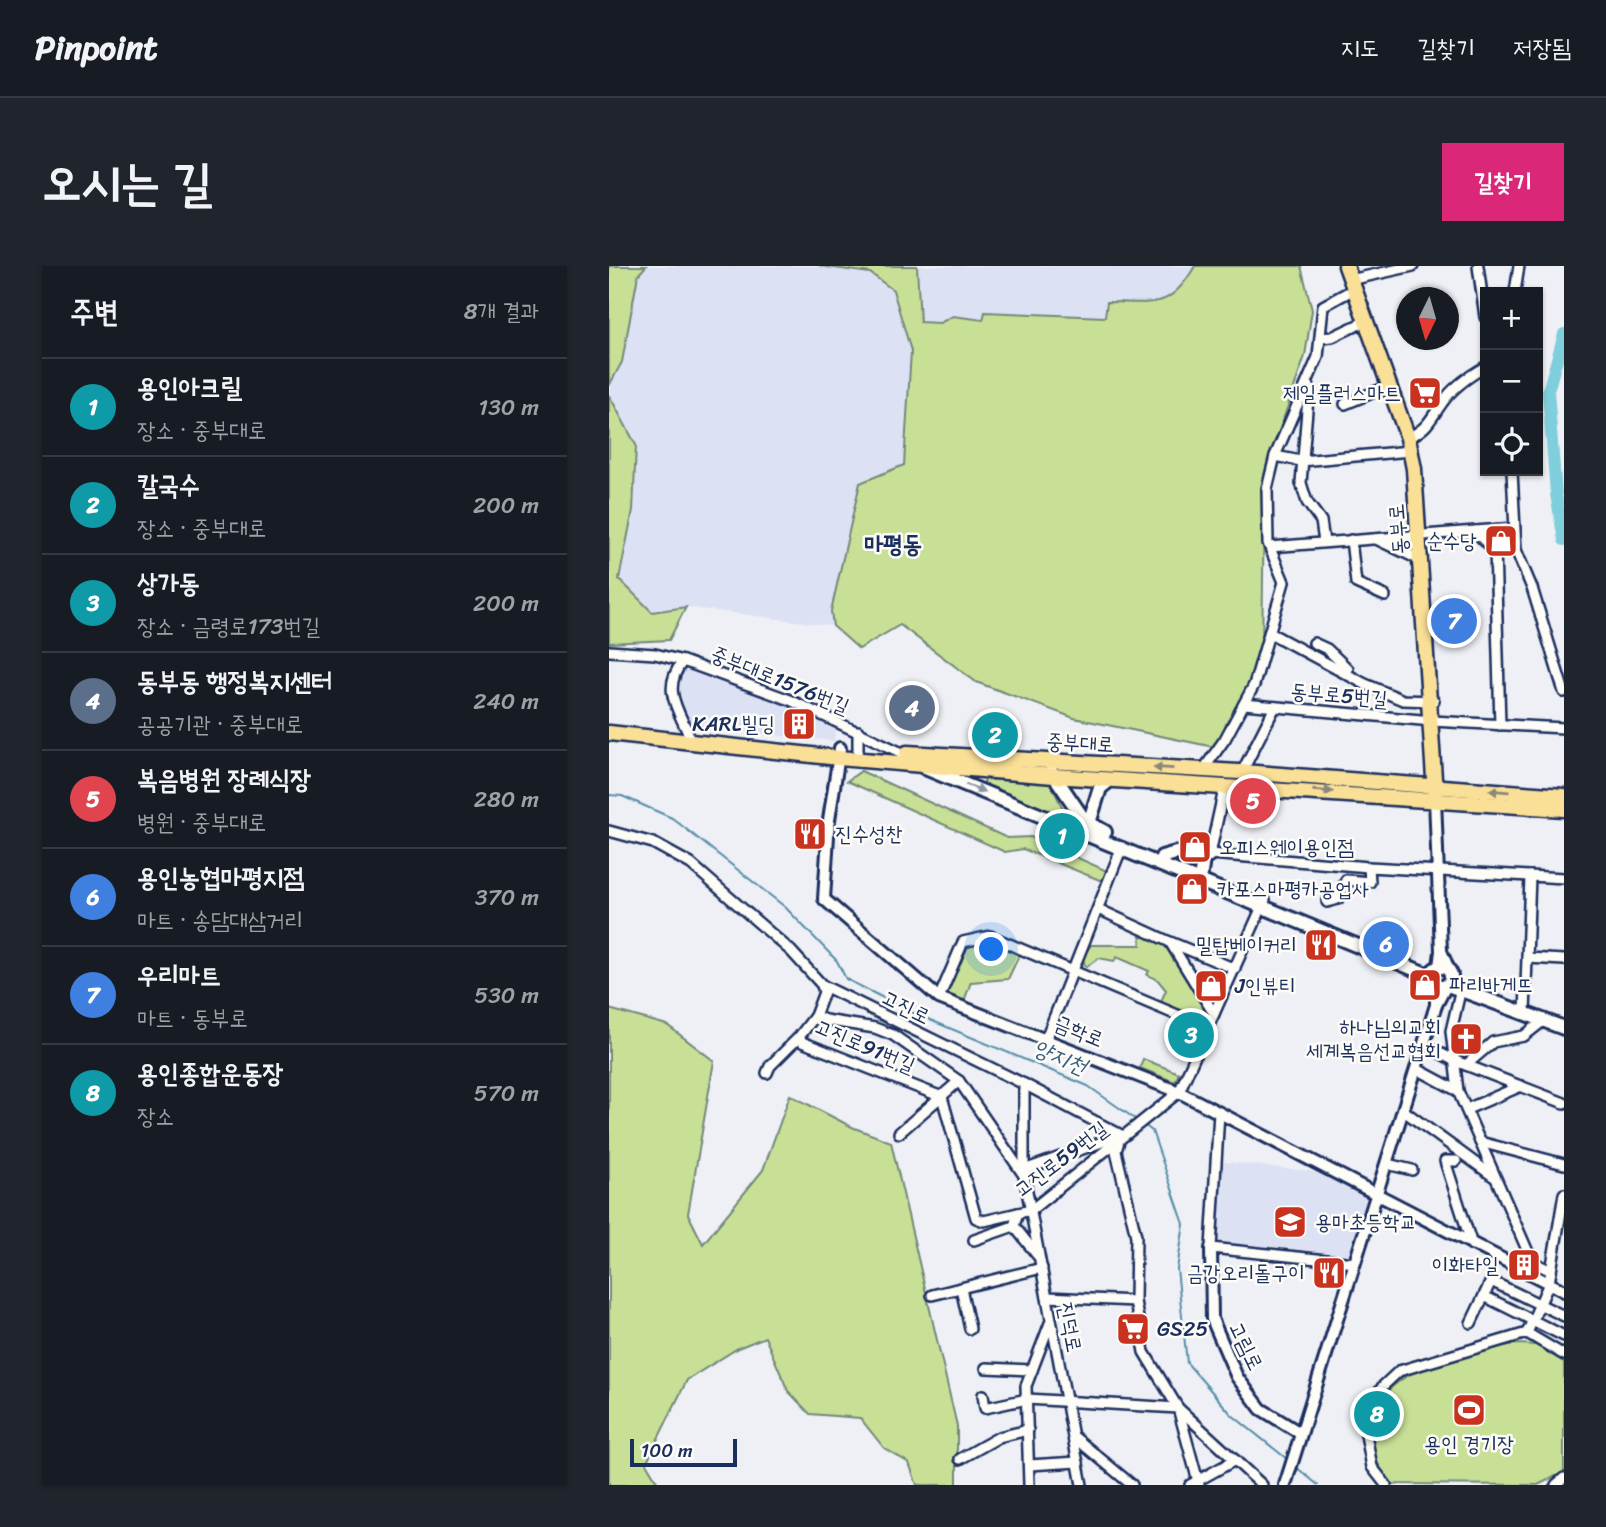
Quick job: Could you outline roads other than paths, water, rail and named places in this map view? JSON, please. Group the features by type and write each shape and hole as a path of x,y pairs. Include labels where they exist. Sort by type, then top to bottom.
{"main road":[{"name":"동부로","path":"1350,278 1409,444 1420,535 1433,701 1434,792"},
{"name":"중부대로","path":"609,725 839,753 858,750 1054,776 1225,785 1251,777"},
{"name":"중부대로","path":"609,733 907,758 1203,770 1251,777"},
{"path":"907,758 1442,977 1461,988 1564,1028"},
{"path":"1046,762 1073,807 1093,825 1202,873 1263,904"},
{"path":"1251,777 1434,792 1564,809"},
{"path":"1093,825 1110,780"},
{"path":"1434,792 1564,796"},
{"path":"1162,857 1176,853 1210,854"},
{"path":"1202,873 1203,859 1210,854"}],"street":[{"path":"1324,542 1321,521 1307,502 1301,483 1309,383 1320,338 1323,306 1350,278 1413,266"},
{"path":"1478,266 1481,287"},
{"path":"1516,287 1520,266"},
{"path":"1320,338 1332,337 1366,321"},
{"path":"1275,456 1301,461 1409,444 1425,429 1443,401 1466,378 1480,370"},
{"path":"1203,770 1254,684 1270,634 1284,582 1270,547 1267,489 1275,456 1309,383"},
{"path":"1345,404 1389,386"},
{"path":"1512,476 1516,550 1532,588 1564,692"},
{"path":"1270,547 1514,528"},
{"path":"1476,531 1484,542 1495,549 1516,550"},
{"path":"1374,538 1422,561"},
{"path":"1352,540 1356,583 1385,596"},
{"path":"1495,549 1500,725"},
{"path":"1270,634 1365,684 1403,700 1433,701"},
{"path":"1314,643 1327,649 1365,684"},
{"path":"609,651 655,654 683,661"},
{"name":"중부대로1576번길","path":"688,733 673,698 673,674 683,661 790,700 859,731 907,758"},
{"name":"동부로5번길","path":"1244,704 1432,721 1564,728"},
{"path":"1251,777 1275,707"},
{"path":"858,750 859,731"},
{"name":"금학로","path":"839,753 829,820 824,900 939,998 1046,1038 1219,1112 1376,1196 1564,1291"},
{"path":"1225,785 1210,854 1369,867 1564,878"},
{"path":"1286,1485 1300,1433 1425,1045 1442,977 1434,792"},
{"name":"고진로","path":"609,831 653,843 691,864 791,951 822,985 1124,1134"},
{"path":"1046,1038 1122,847"},
{"path":"1327,902 1338,899 1346,880 1370,882 1369,867"},
{"path":"1525,1013 1530,876"},
{"path":"1175,1094 1208,1028 1263,904"},
{"path":"1098,909 1235,969"},
{"path":"939,998 963,942 990,936 1208,1028"},
{"path":"1170,942 1214,1014"},
{"path":"1527,958 1564,960"},
{"path":"822,985 824,992 815,1016 875,1028 893,1035 959,1081 899,1133"},
{"path":"1461,988 1451,1031 1458,1091 1528,1252 1537,1264 1551,1271"},
{"name":"고진로91번길","path":"815,1016 799,1037 802,1042 942,1097"},
{"path":"1466,1065 1493,1042 1524,1036 1543,1021"},
{"path":"767,1073 769,1066 799,1037"},
{"path":"1425,1045 1453,1060 1564,1103"},
{"path":"1417,1069 1458,1091"},
{"name":"진덕로","path":"959,1081 1024,1173"},
{"name":"진덕로","path":"1024,1084 1024,1173 1082,1485"},
{"path":"1467,1109 1522,1086"},
{"name":"고진로59번길","path":"942,1097 976,1218 984,1221 1031,1210 1175,1094"},
{"path":"1403,1111 1496,1178"},
{"name":"고림로","path":"1219,1112 1211,1248 1212,1319 1237,1377 1261,1409 1300,1433"},
{"path":"1399,1124 1420,1124"},
{"path":"1024,1173 1124,1134"},
{"path":"1124,1134 1116,1151 1136,1236 1135,1301 1143,1352 1178,1408 1262,1485"},
{"path":"1480,1142 1564,1164"},
{"path":"1456,1161 1445,1161 1472,1245"},
{"path":"1387,1164 1412,1170"},
{"path":"1527,1333 1549,1283 1562,1224 1564,1194"},
{"path":"1014,1226 1018,1213"},
{"path":"1014,1226 1040,1258"},
{"path":"974,1240 1014,1226"},
{"path":"1211,1248 1355,1263"},
{"path":"932,1295 1042,1268"},
{"path":"1471,1323 1491,1281 1564,1316"},
{"path":"961,1288 970,1329"},
{"path":"1484,1296 1564,1336"},
{"path":"1047,1297 1135,1301"},
{"path":"1029,1485 1026,1386 1051,1321"},
{"path":"1386,1485 1372,1467 1364,1429 1369,1407 1383,1386 1399,1371 1527,1333 1564,1355"},
{"path":"986,1368 1033,1370"},
{"path":"983,1395 985,1408 1027,1399 1178,1408"},
{"path":"1178,1408 1195,1483 1235,1460"},
{"path":"960,1459 999,1437 1028,1430"},
{"path":"1073,1436 1132,1485"},
{"path":"1029,1465 1078,1462"},
{"path":"1556,1485 1564,1478"}],"waterway":[{"path":"1564,334 1548,391 1556,494 1564,540"},
{"name":"양지천","path":"609,795 622,796 672,818 785,907 837,961 846,979 911,1012 1088,1086 1138,1121"},
{"name":"양지천","path":"1143,1124 1152,1131 1184,1224 1177,1269 1187,1363 1232,1415 1287,1459"},
{"name":"양지천","path":"1296,1467 1318,1485"}],"place":[{"name":"제일플러스마트","path":"1425,393"},
{"name":"순수당","path":"1501,541"},
{"name":"우리마트","path":"1454,621"},
{"name":"동부동 행정복지센터","path":"912,708"},
{"name":"KARL빌딩","path":"799,724"},
{"name":"칼국수","path":"995,735"},
{"name":"복음병원 장례식장","path":"1253,801"},
{"name":"진수성찬","path":"810,834"},
{"name":"용인아크릴","path":"1062,836"},
{"name":"오피스웨이용인점","path":"1195,847"},
{"name":"카포스마평카공업사","path":"1192,889"},
{"name":"용인농협마평지점","path":"1386,944"},
{"name":"밀탑베이커리","path":"1321,945"},
{"name":"파리바게뜨","path":"1425,985"},
{"name":"J인뷰티","path":"1211,986"},
{"name":"상가동","path":"1191,1035"},
{"name":"하나님의교회 세계복음선교협회","path":"1466,1039"},
{"name":"용마초등학교","path":"1290,1222"},
{"name":"이화타일","path":"1524,1265"},
{"name":"금강오리돌구이","path":"1329,1273"},
{"name":"GS25","path":"1133,1329"},
{"name":"용인 경기장","path":"1469,1410"},
{"name":"용인종합운동장","path":"1377,1414"}],"district":[{"name":"마평동","path":"893,544"}]}
